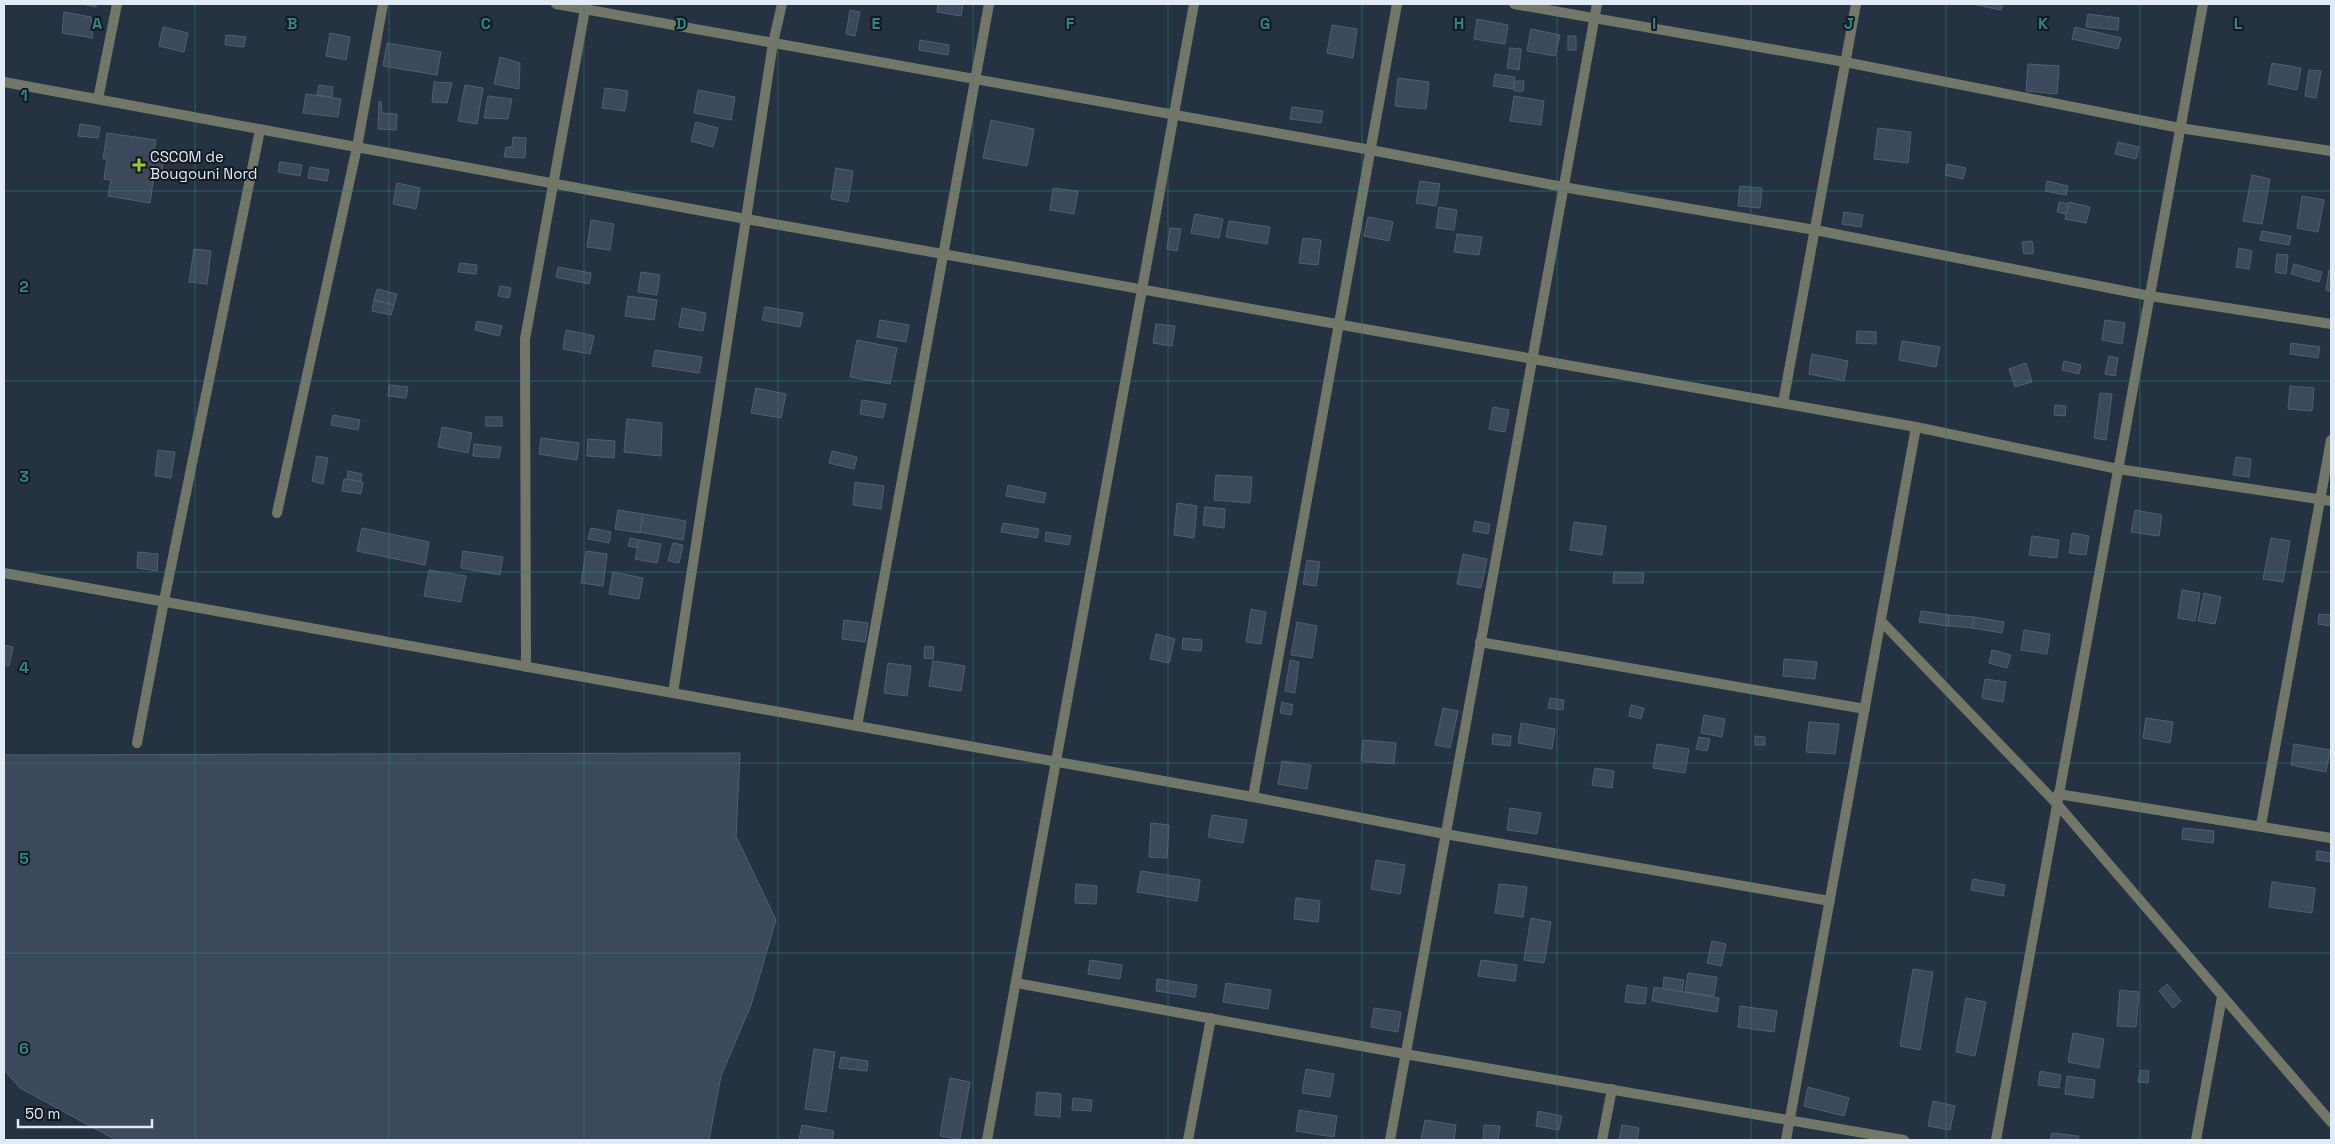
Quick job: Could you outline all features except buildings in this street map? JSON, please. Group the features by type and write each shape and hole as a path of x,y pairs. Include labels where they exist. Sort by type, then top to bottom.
{"street":[{"path":"98,100 117,4"},
{"path":"277,513 357,147 383,4"},
{"path":"556,4 586,6 975,80 1371,150 1563,187 1815,230 2150,296 2331,324"},
{"path":"673,693 773,43 782,4"},
{"path":"857,726 989,4"},
{"path":"987,1140 1194,4"},
{"path":"1253,798 1397,4"},
{"path":"1514,4 1845,62 2180,128 2331,151"},
{"path":"1390,1140 1597,4"},
{"path":"1783,403 1856,4"},
{"path":"1996,1140 2203,4"},
{"path":"526,667 525,339 586,6"},
{"path":"4,82 746,219 1916,427 2118,468 2331,501"},
{"path":"138,743 164,602 260,130"},
{"path":"1786,1140 1916,427"},
{"path":"2261,825 2331,440"},
{"path":"4,573 1446,834 1830,901"},
{"path":"1881,621 2058,799 2222,997 2331,1122"},
{"path":"1480,642 1865,709"},
{"path":"2058,799 2261,825 2331,838"},
{"path":"1016,983 1405,1054 1904,1140"},
{"path":"2196,1140 2222,997"},
{"path":"1188,1140 1211,1018"},
{"path":"1602,1140 1612,1089"}],"place":[{"name":"CSCOM de Bougouni Nord","path":"139,165"}]}
